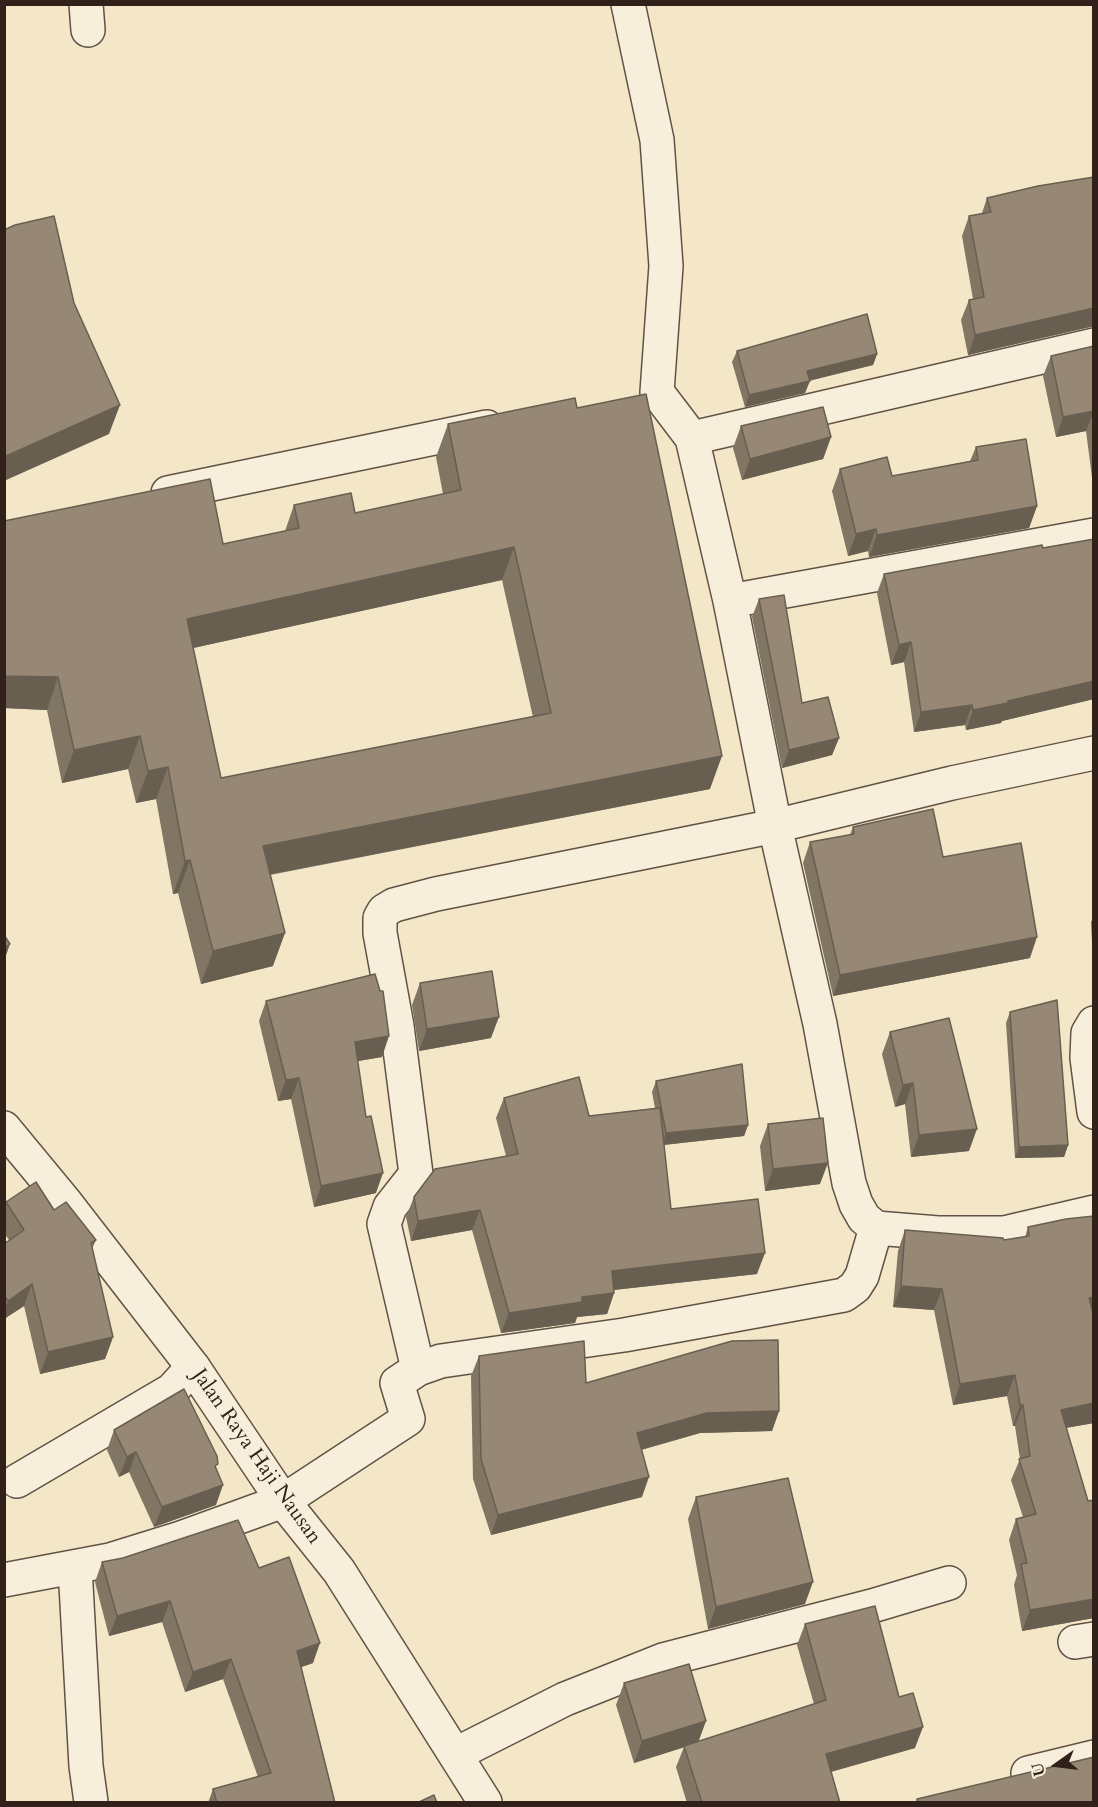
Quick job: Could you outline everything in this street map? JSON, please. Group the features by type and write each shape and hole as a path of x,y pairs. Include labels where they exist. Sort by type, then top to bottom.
{"street":[{"path":"628,4 657,140 666,266 657,392 692,438 730,601 775,826 820,1024 849,1183 864,1218 876,1228 938,1233 1004,1233 1094,1212"},
{"path":"692,438 1094,345"},
{"path":"623,399 657,392"},
{"path":"142,498 520,420"},
{"path":"730,601 1094,535"},
{"path":"418,1369 384,1224 390,1207 416,1174 397,1026 380,933 380,918 384,911 394,905 436,894 775,826 952,783 1094,753"},
{"path":"1094,1023 1088,1033 1087,1058 1094,1112"},
{"name":"Jalan Raya Haji Nausan","path":"4,1128 66,1203 193,1367 283,1500 339,1571 485,1803"},
{"path":"4,1580 110,1560 181,1538 283,1500 408,1419 397,1383 418,1369 441,1362 624,1335 844,1295 855,1287 862,1276 876,1228"},
{"path":"17,1481 172,1390 193,1367"},
{"path":"75,1568 86,1766 91,1803"},
{"path":"456,1754 565,1700 663,1660 949,1583"},
{"path":"1004,1780 1094,1757"}],"building":[{"path":"1094,177 1094,308 975,335 969,300 984,297 969,216 991,212 987,198 1038,186"},
{"path":"54,216 74,303 120,405 4,457 4,230 15,225"},
{"path":"867,314 877,354 807,371 810,381 749,395 737,351"},
{"path":"1094,346 1094,411 1063,417 1051,356"},
{"path":"646,394 722,756 263,846 285,933 213,951 190,860 185,861 168,767 148,771 140,736 74,750 58,677 4,676 4,521 210,479 223,544 299,528 294,505 351,493 355,513 461,490 448,424 575,398 577,408","holes":["514,547 551,713 221,778 187,619"]},
{"path":"823,407 831,437 750,459 741,426"},
{"path":"1026,439 1037,506 877,535 876,529 856,534 840,469 887,457 892,476 978,460 976,447"},
{"path":"1094,539 1094,681 973,710 972,705 921,712 911,642 899,645 884,574 1042,545 1043,548"},
{"path":"784,595 802,703 828,697 839,738 789,750 759,599"},
{"path":"933,809 943,857 1021,843 1037,937 840,975 810,842 854,834 853,827"},
{"path":"4,935 10,944 4,948"},
{"path":"492,971 499,1017 427,1029 420,983"},
{"path":"375,974 380,991 383,991 389,1036 355,1042 366,1117 371,1116 383,1173 321,1186 299,1078 286,1080 266,1001"},
{"path":"1057,1000 1068,1145 1019,1147 1010,1012"},
{"path":"949,1018 977,1129 919,1135 913,1083 903,1085 890,1032"},
{"path":"742,1064 748,1125 666,1133 656,1081"},
{"path":"579,1077 589,1116 660,1108 671,1209 758,1199 765,1253 612,1271 614,1293 582,1297 582,1302 509,1313 480,1210 418,1221 414,1197 435,1169 518,1154 504,1098"},
{"path":"823,1118 828,1163 773,1169 768,1124"},
{"path":"36,1182 54,1210 66,1202 96,1240 91,1243 113,1337 48,1352 32,1284 8,1301 4,1295 4,1244 24,1230 6,1202"},
{"path":"1094,1216 1094,1297 1089,1298 1094,1317 1094,1403 1061,1410 1088,1501 1094,1500 1094,1599 1030,1610 1021,1564 1027,1563 1016,1519 1036,1514 1019,1459 1030,1456 1023,1405 1020,1405 1015,1375 960,1384 942,1289 901,1286 905,1230 1003,1238 1004,1240 1029,1236 1028,1227"},
{"path":"778,1340 779,1411 707,1413 637,1433 649,1477 498,1515 481,1459 479,1356 584,1341 586,1383 732,1341"},
{"path":"184,1389 217,1456 218,1464 215,1466 223,1485 162,1507 136,1452 127,1457 114,1430"},
{"path":"788,1478 813,1582 716,1607 696,1497"},
{"path":"238,1520 259,1568 289,1557 320,1643 297,1651 335,1803 217,1803 213,1789 271,1773 231,1659 193,1672 170,1601 117,1616 102,1562 123,1558"},
{"path":"875,1606 899,1697 913,1693 923,1727 826,1754 840,1803 702,1803 684,1746 826,1700 805,1624"},
{"path":"689,1664 706,1721 642,1741 624,1683"},
{"path":"1094,1757 1094,1803 917,1803 917,1799"},
{"path":"434,1795 437,1803 417,1803"}]}
